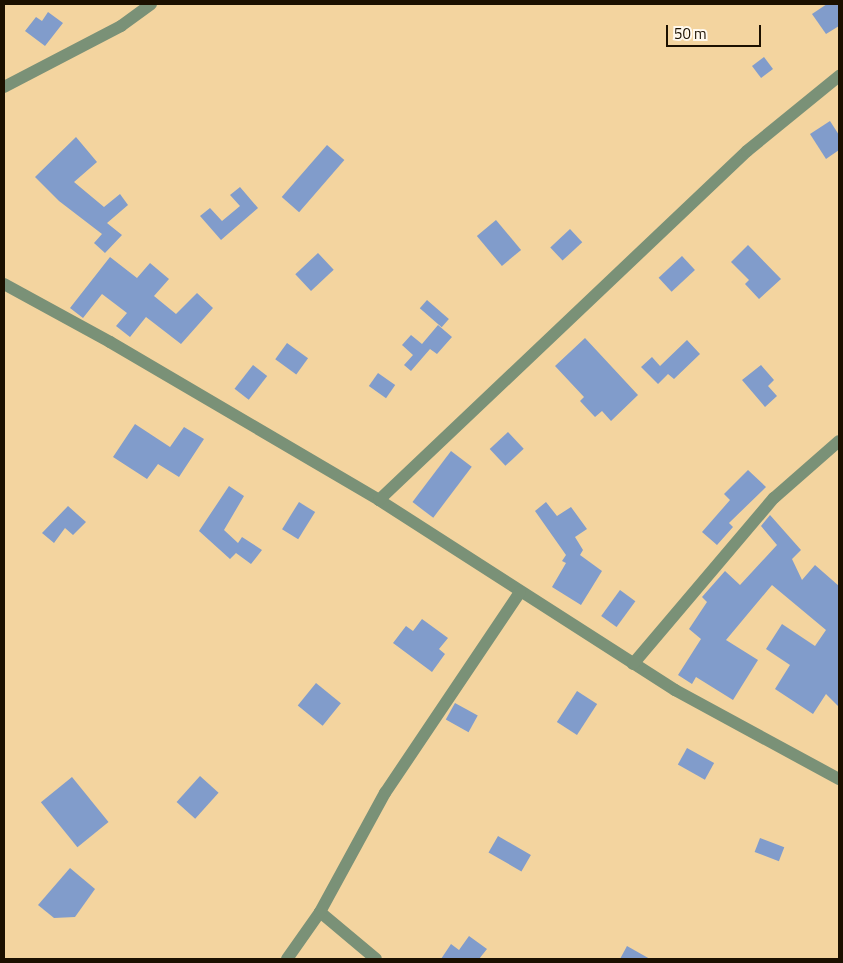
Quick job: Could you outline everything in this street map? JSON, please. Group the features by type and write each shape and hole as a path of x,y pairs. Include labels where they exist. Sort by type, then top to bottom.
{"street":[{"path":"4,87 121,26 151,4"},
{"path":"379,500 747,151 839,76"},
{"path":"4,284 110,342 379,500 675,690 839,779"},
{"path":"634,664 774,498 839,441"},
{"path":"287,959 320,912 385,793 520,592"},
{"path":"320,912 376,959"}],"building":[{"path":"827,4 839,4 839,26 826,34 812,14"},
{"path":"48,12 63,23 45,46 25,31 36,17 42,21"},
{"path":"764,57 773,69 761,78 752,66"},
{"path":"830,121 839,135 839,150 826,159 810,134"},
{"path":"76,137 97,162 74,182 104,207 120,194 128,205 107,223 122,235 105,253 94,243 102,234 59,201 35,177"},
{"path":"327,145 344,160 299,212 282,197"},
{"path":"240,187 258,208 221,240 200,216 210,208 222,221 240,206 230,195"},
{"path":"496,220 521,250 502,266 477,236"},
{"path":"570,229 582,242 563,261 550,247"},
{"path":"748,245 781,279 759,299 745,284 749,280 731,262"},
{"path":"318,253 334,270 311,291 295,274"},
{"path":"682,256 695,270 672,292 659,278"},
{"path":"110,257 137,278 150,263 169,279 154,296 176,314 197,293 213,308 181,344 146,317 130,337 116,326 127,313 102,294 83,318 70,308"},
{"path":"427,300 449,319 442,327 420,308"},
{"path":"438,325 452,337 437,354 430,349 411,371 404,365 413,355 402,345 411,335 422,344"},
{"path":"585,338 638,395 611,421 602,411 595,417 580,401 584,397 555,366"},
{"path":"687,340 700,354 674,379 668,374 658,384 641,367 652,357 660,366"},
{"path":"287,343 308,358 296,374 275,359"},
{"path":"253,365 267,376 249,400 235,389"},
{"path":"761,365 774,380 768,386 777,396 765,407 742,380"},
{"path":"378,373 395,385 386,398 369,386"},
{"path":"135,424 170,447 184,427 204,439 179,477 158,464 147,479 113,457"},
{"path":"508,432 524,449 505,466 490,449"},
{"path":"451,451 472,467 433,518 412,502"},
{"path":"748,470 766,487 729,523 733,527 717,545 702,532 730,500 724,494"},
{"path":"229,486 244,496 224,530 238,543 242,537 262,550 251,564 236,553 230,559 199,531"},
{"path":"299,502 315,512 298,539 282,529"},
{"path":"546,502 557,516 571,507 587,529 575,537 583,550 580,555 602,571 581,605 552,587 566,563 562,561 566,555 535,511"},
{"path":"68,506 86,522 73,535 65,528 54,543 42,533"},
{"path":"770,515 801,550 792,559 802,580 815,565 839,586 839,707 826,694 813,714 775,689 790,665 766,649 782,624 815,646 826,630 772,585 726,640 758,660 733,700 696,677 692,684 678,675 701,639 689,629 707,602 702,597 725,571 740,585 777,545 761,526"},
{"path":"620,590 635,601 617,627 601,616"},
{"path":"422,619 448,638 439,649 445,654 432,672 393,643 406,626 413,631"},
{"path":"316,683 341,703 323,726 298,706"},
{"path":"577,691 597,704 577,735 557,722"},
{"path":"455,703 478,716 469,732 446,720"},
{"path":"687,748 714,763 705,780 678,765"},
{"path":"200,776 219,793 195,819 177,802"},
{"path":"72,777 109,822 77,847 41,802"},
{"path":"498,836 531,855 521,871 488,852"},
{"path":"760,838 784,847 779,861 755,852"},
{"path":"70,868 95,889 75,917 54,918 38,905"},
{"path":"469,936 487,949 479,959 441,959 451,944 459,950"},
{"path":"627,946 650,959 620,959"}]}
